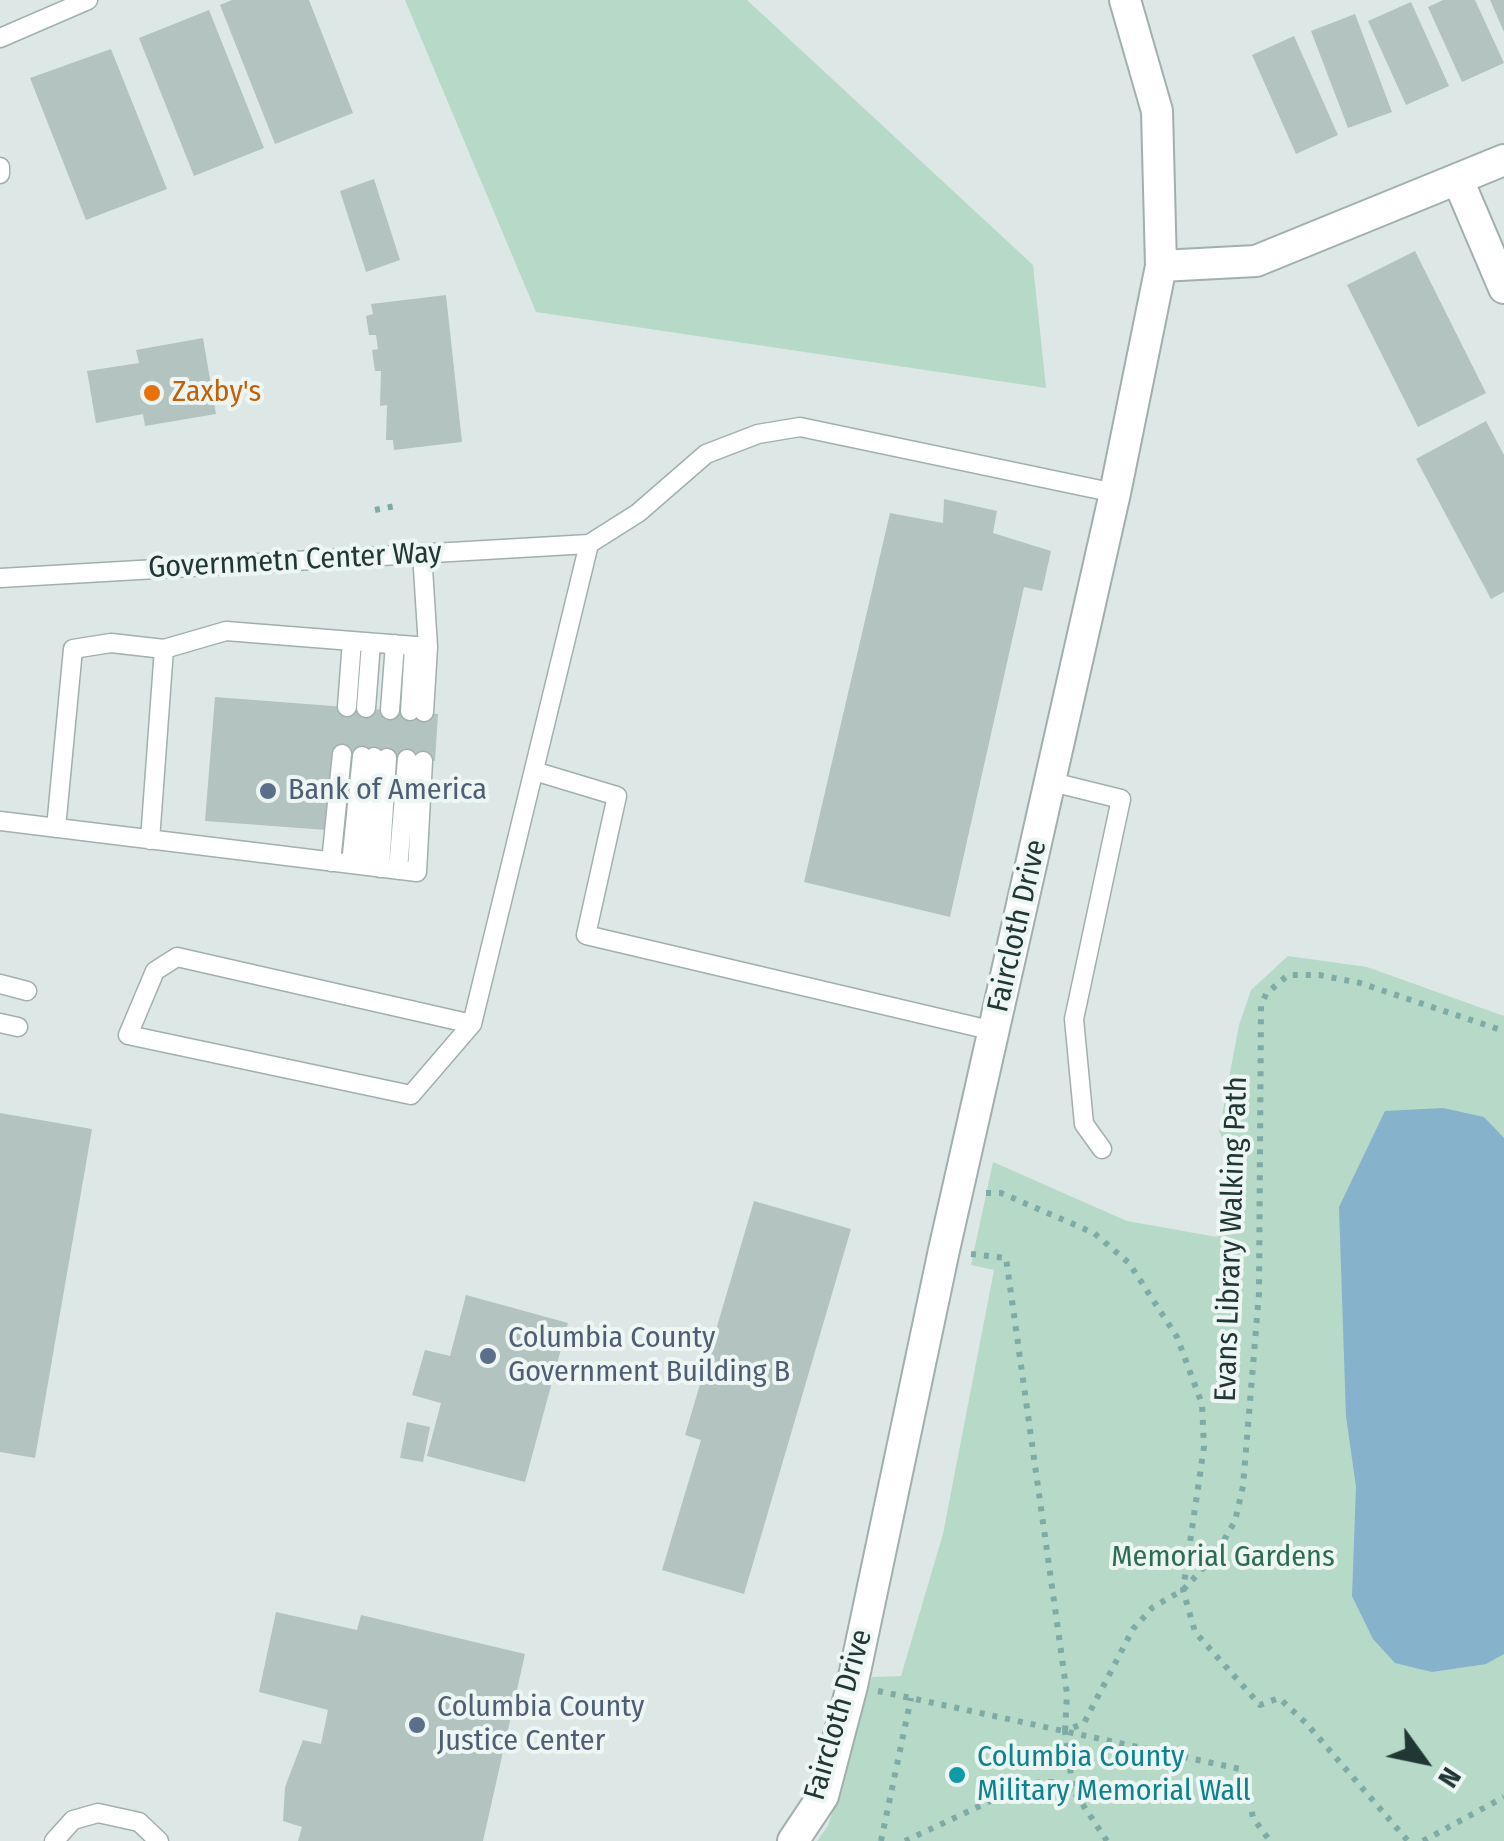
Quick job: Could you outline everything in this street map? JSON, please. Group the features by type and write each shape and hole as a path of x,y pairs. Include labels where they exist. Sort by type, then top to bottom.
{"street":[{"name":"Faircloth Drive","path":"793,1841 823,1796 852,1686 957,1193 1115,494 1161,266 1157,110 1125,0"},
{"path":"1161,266 1256,261 1504,160"},
{"path":"1458,180 1504,288"}],"lane":[{"path":"0,38 88,0"},
{"path":"472,1024 177,956 155,971 128,1035 410,1095 472,1024 589,544 638,513 706,454 758,434 800,427 1115,494"},
{"name":"Governmetn Center Way","path":"0,578 589,544"},
{"path":"378,709 390,644 422,553"},
{"path":"56,828 73,649 111,643 164,650 226,631 390,644"},
{"path":"346,707 390,644"},
{"path":"390,644 417,712"},
{"path":"150,840 164,650"},
{"path":"331,862 342,754"},
{"path":"382,868 391,758"},
{"path":"382,868 391,758"},
{"path":"382,868 391,758"},
{"path":"534,771 617,796 586,934 994,1031"},
{"path":"1052,782 1121,799 1074,1019 1084,1124 1102,1149"},
{"path":"0,820 382,868"},
{"path":"0,984 27,991"},
{"path":"54,1841 73,1820 98,1813 139,1822 159,1841"}],"path":[{"path":"374,510 395,506"},
{"name":"Evans Library Walking Path","path":"1064,1731 1084,1723 1133,1629 1153,1607 1183,1590 1216,1554 1235,1521 1243,1486 1260,1293 1261,1006 1266,994 1288,975 1319,974 1360,983 1504,1031"},
{"path":"957,1193 1001,1193 1094,1232 1130,1264 1177,1336 1202,1404 1204,1447 1183,1590 1195,1632 1260,1705 1278,1698 1306,1723 1408,1841"},
{"path":"965,1253 1006,1258 1067,1694 1064,1731 1073,1790 1107,1841"},
{"path":"852,1686 1240,1769 1245,1772 1253,1818 1270,1841"},
{"path":"881,1841 911,1698"},
{"path":"905,1841 1029,1784 1053,1782 1073,1790"},
{"path":"1423,1841 1504,1797"}],"green space":[{"path":"405,0 747,0 1033,265 1046,388 536,312"},
{"name":"Memorial Gardens","path":"1288,956 1367,967 1504,1016 1504,1841 817,1841 828,1826 872,1677 901,1676 943,1534 994,1270 971,1265 993,1162 1127,1221 1217,1237 1233,1160 1219,1131 1239,1025 1251,990"}],"water":[{"path":"1443,1108 1484,1117 1504,1138 1504,1654 1486,1664 1432,1672 1395,1663 1373,1639 1352,1596 1356,1487 1346,1416 1339,1207 1385,1111"}],"building":[{"path":"232,0 309,0 353,113 275,144 220,5"},
{"path":"1443,0 1475,0 1504,63 1462,82 1428,7"},
{"path":"1490,0 1504,0 1504,32"},
{"path":"1411,2 1449,86 1406,105 1368,21"},
{"path":"209,10 264,148 194,176 139,38"},
{"path":"1355,14 1392,112 1348,128 1311,31"},
{"path":"1294,36 1338,135 1296,154 1252,55"},
{"path":"111,49 167,189 86,220 30,78"},
{"path":"374,179 400,260 366,272 340,191"},
{"path":"1415,251 1486,393 1418,427 1347,285"},
{"path":"446,295 462,442 394,450 393,440 386,440 387,405 380,406 381,371 375,371 372,350 378,349 376,335 369,335 366,316 373,314 371,304"},
{"name":"Zaxby's","path":"203,338 216,414 145,426 143,414 96,423 87,371 139,363 136,350"},
{"path":"1486,421 1504,455 1504,592 1491,599 1416,459"},
{"path":"944,499 997,511 993,533 1051,551 1042,591 1024,587 950,917 804,882 890,513 943,523"},
{"name":"Bank of America","path":"215,697 438,714 435,761 332,753 326,830 205,821"},
{"path":"0,1113 92,1129 35,1458 0,1452"},
{"path":"754,1201 851,1229 744,1594 662,1570 701,1440 685,1435"},
{"path":"466,1295 568,1323 525,1482 427,1456 441,1403 412,1395 425,1350 450,1356"},
{"path":"407,1422 430,1427 423,1462 400,1458"},
{"name":"Columbia County Justice Center","path":"276,1612 357,1630 361,1615 525,1654 483,1841 298,1841 302,1827 283,1821 285,1787 303,1740 321,1744 328,1710 259,1692"}],"place":[{"name":"Zaxby's","path":"152,393"},
{"name":"Bank of America","path":"268,791"},
{"name":"Columbia County Government Building B","path":"488,1356"},
{"name":"Columbia County Justice Center","path":"417,1725"},
{"name":"Columbia County Military Memorial Wall","path":"957,1775"}]}
